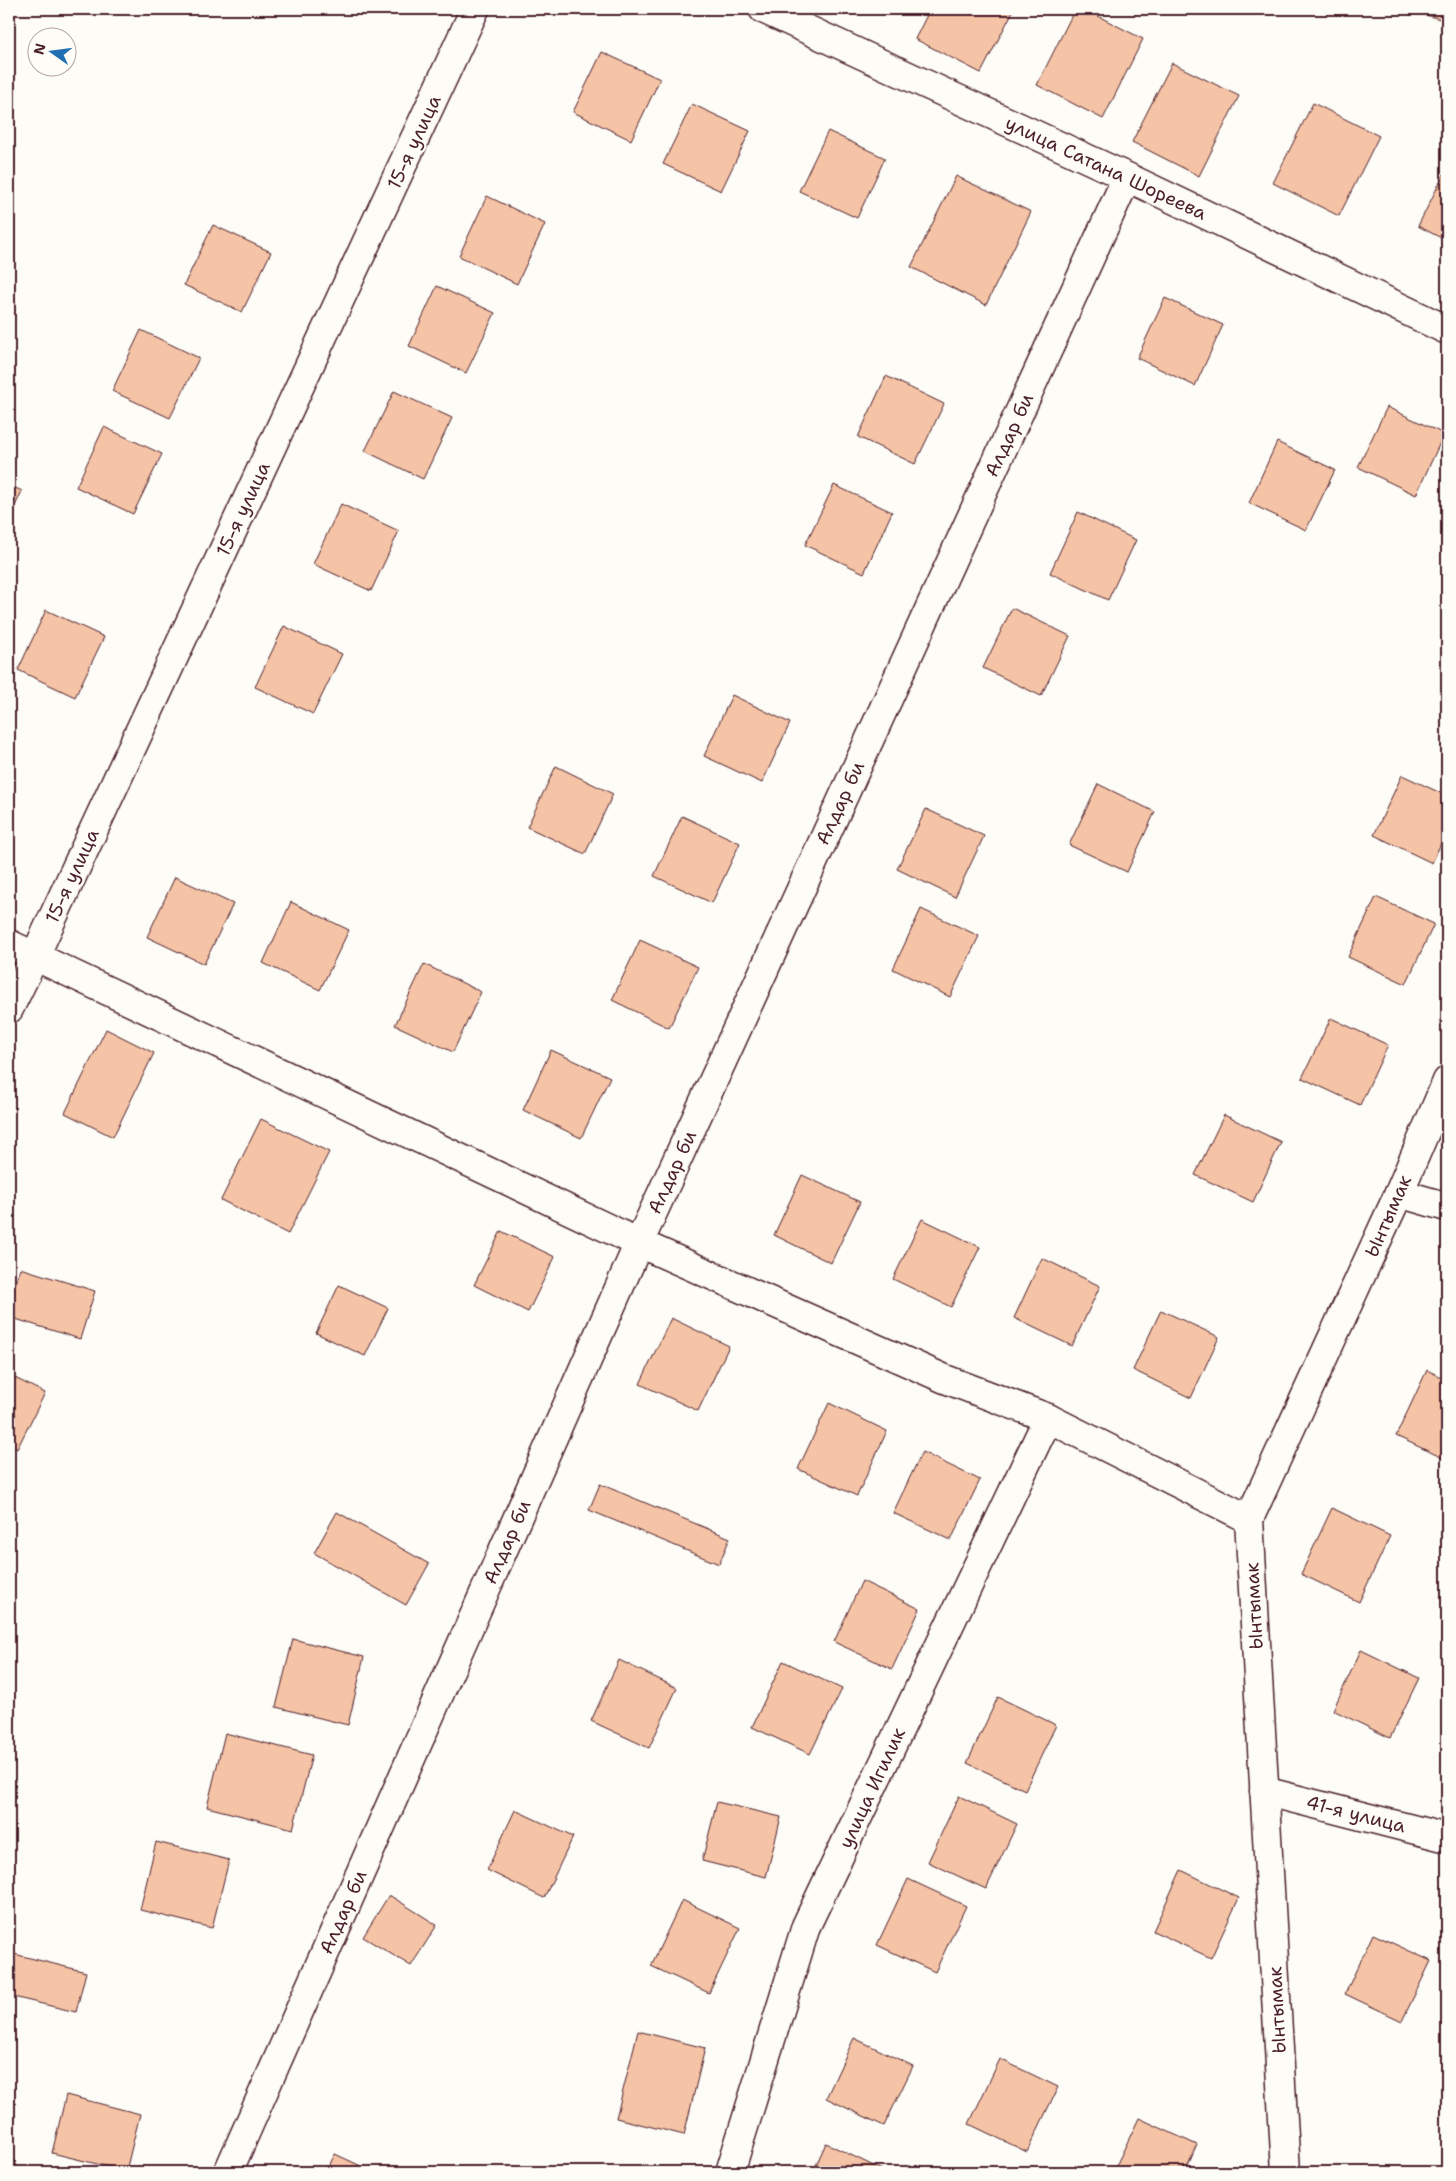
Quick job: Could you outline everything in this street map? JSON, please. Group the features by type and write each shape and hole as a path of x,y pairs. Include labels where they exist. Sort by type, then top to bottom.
{"street":[{"name":"15-я улица","path":"9,1009 475,9"},
{"name":"улица Сатана Шореева","path":"763,9 1127,176 1447,330"},
{"name":"Алдар би","path":"228,2172 639,1243 1127,176"},
{"path":"9,944 639,1243 944,1379 1048,1418 1249,1519"},
{"name":"Ынтымак","path":"1286,2172 1249,1519 1399,1193 1447,1081"},
{"path":"1399,1193 1447,1207"},
{"name":"улица Игилик","path":"730,2172 806,1926 1048,1418"},
{"name":"41-я улица","path":"1264,1791 1447,1838"}],"building":[{"path":"930,9 1014,9 981,73 915,39"},
{"path":"1075,9 1084,9 1143,39 1103,119 1037,85"},
{"path":"1405,9 1447,9 1447,21"},
{"path":"602,52 660,79 631,140 573,112"},
{"path":"1172,63 1239,96 1199,176 1132,142"},
{"path":"1313,103 1379,136 1339,216 1273,183"},
{"path":"692,104 750,131 721,191 663,164"},
{"path":"828,131 885,158 857,218 799,191"},
{"path":"1447,168 1447,241 1418,226"},
{"path":"956,176 1031,212 986,305 911,267"},
{"path":"487,196 545,224 517,284 459,256"},
{"path":"213,225 271,252 242,312 184,285"},
{"path":"437,286 495,313 466,373 409,346"},
{"path":"1165,298 1223,325 1195,386 1137,358"},
{"path":"141,330 199,358 170,418 112,391"},
{"path":"886,376 944,404 915,464 858,437"},
{"path":"394,391 452,418 423,479 365,451"},
{"path":"1387,407 1444,434 1416,495 1358,467"},
{"path":"104,427 162,454 133,514 76,487"},
{"path":"1277,442 1335,470 1306,530 1249,503"},
{"path":"9,485 22,491 9,519"},
{"path":"834,485 892,512 864,573 805,545"},
{"path":"341,504 399,531 371,591 313,564"},
{"path":"1078,512 1136,540 1108,600 1050,573"},
{"path":"1012,608 1070,636 1041,696 983,668"},
{"path":"46,610 104,637 75,697 18,670"},
{"path":"284,626 342,654 313,714 255,687"},
{"path":"732,695 790,723 762,783 704,756"},
{"path":"556,766 613,794 585,854 527,827"},
{"path":"1402,775 1447,796 1447,830 1432,863 1374,835"},
{"path":"1098,784 1155,812 1127,872 1069,845"},
{"path":"926,809 984,836 955,897 897,869"},
{"path":"682,816 740,843 712,903 654,876"},
{"path":"175,877 233,904 204,964 147,937"},
{"path":"1376,897 1434,924 1406,984 1348,957"},
{"path":"291,902 349,930 320,990 263,963"},
{"path":"921,909 979,936 950,997 893,969"},
{"path":"640,940 698,967 669,1028 612,1000"},
{"path":"424,964 481,992 453,1052 395,1025"},
{"path":"1331,1018 1388,1045 1360,1105 1302,1078"},
{"path":"106,1029 154,1053 113,1137 65,1113"},
{"path":"551,1050 610,1077 581,1138 523,1110"},
{"path":"1224,1115 1281,1142 1253,1202 1195,1175"},
{"path":"261,1119 329,1152 288,1234 221,1200"},
{"path":"802,1175 860,1202 831,1263 774,1235"},
{"path":"922,1219 980,1247 951,1307 893,1279"},
{"path":"501,1231 555,1257 528,1312 474,1285"},
{"path":"1042,1258 1100,1286 1072,1346 1014,1318"},
{"path":"20,1268 95,1291 80,1339 9,1317 9,1304"},
{"path":"339,1285 388,1308 365,1356 316,1333"},
{"path":"1161,1310 1219,1337 1191,1398 1133,1370"},
{"path":"671,1318 729,1346 698,1411 640,1384"},
{"path":"1427,1370 1447,1380 1447,1460 1396,1436"},
{"path":"9,1375 45,1393 17,1449 9,1445"},
{"path":"829,1403 887,1431 857,1496 798,1469"},
{"path":"922,1452 980,1480 951,1540 893,1513"},
{"path":"600,1484 730,1538 719,1564 589,1510"},
{"path":"1332,1508 1390,1536 1359,1602 1301,1574"},
{"path":"337,1512 429,1564 406,1605 314,1553"},
{"path":"862,1581 920,1609 892,1669 834,1642"},
{"path":"293,1639 364,1657 348,1725 276,1707"},
{"path":"1361,1650 1419,1678 1390,1738 1333,1710"},
{"path":"619,1660 677,1688 649,1748 591,1721"},
{"path":"783,1661 842,1689 810,1754 752,1727"},
{"path":"998,1697 1056,1725 1025,1790 967,1763"},
{"path":"225,1733 312,1755 293,1829 207,1807"},
{"path":"959,1796 1017,1824 986,1889 928,1862"},
{"path":"717,1802 781,1817 766,1877 702,1861"},
{"path":"515,1810 573,1837 544,1898 487,1870"},
{"path":"156,1842 229,1860 212,1928 140,1910"},
{"path":"1181,1870 1239,1898 1211,1958 1153,1931"},
{"path":"908,1879 966,1906 935,1972 877,1945"},
{"path":"389,1895 437,1925 411,1966 363,1937"},
{"path":"682,1900 740,1928 709,1993 651,1966"},
{"path":"1373,1934 1431,1961 1402,2021 1345,1994"},
{"path":"10,1953 86,1972 76,2012 9,1996"},
{"path":"638,2031 705,2048 684,2135 616,2118"},
{"path":"854,2038 913,2066 884,2126 826,2098"},
{"path":"1000,2059 1058,2087 1027,2152 969,2124"},
{"path":"66,2095 140,2114 126,2171 52,2153"},
{"path":"1139,2118 1197,2145 1185,2172 1113,2172"},
{"path":"826,2143 884,2171 813,2172"},
{"path":"335,2154 374,2172 326,2172"}]}
